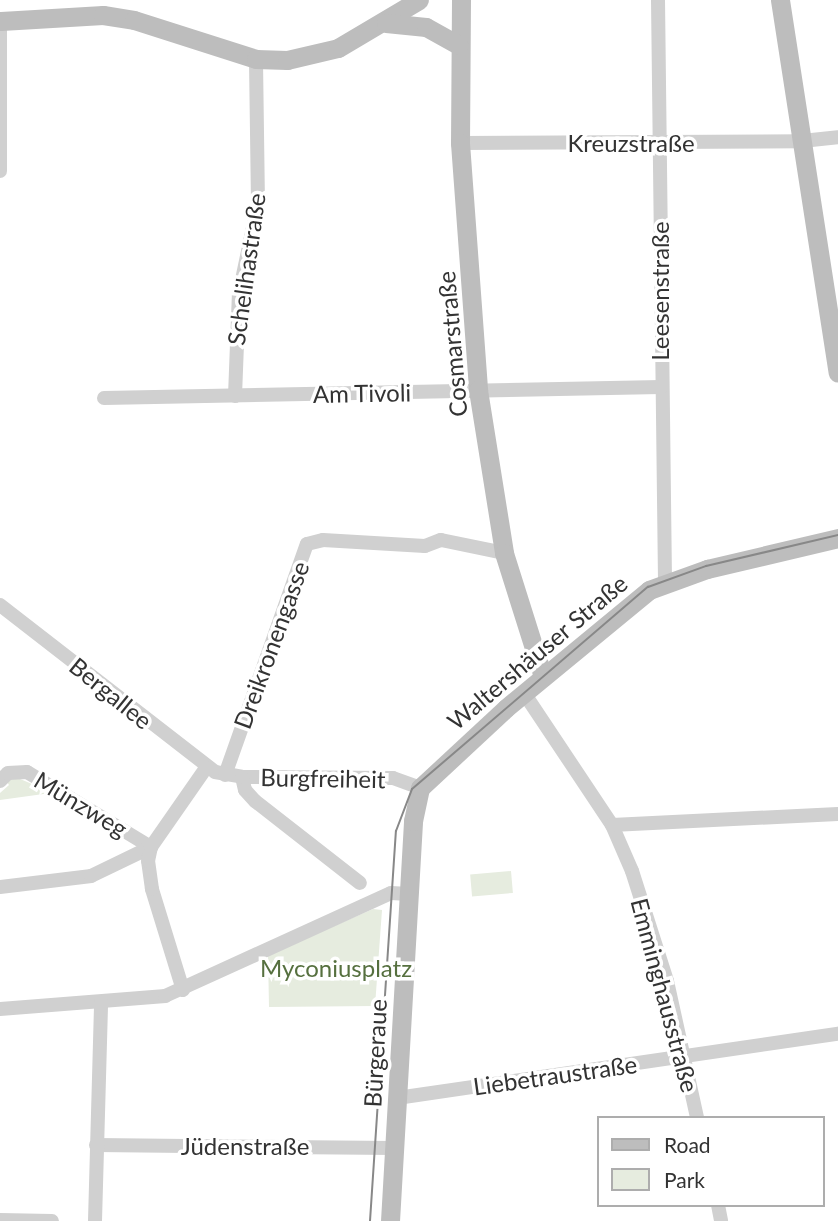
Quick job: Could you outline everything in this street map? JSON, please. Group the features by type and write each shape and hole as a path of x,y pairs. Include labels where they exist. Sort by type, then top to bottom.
{"street":[{"path":"0,171 1,21 103,15 134,20 257,59 318,54 386,23 419,0"},
{"name":"Cosmarstraße","path":"461,0 458,45 460,143 478,390 504,553 543,677"},
{"name":"Leesenstraße","path":"657,0 665,582"},
{"path":"780,0 838,373"},
{"path":"386,23 426,27 458,45"},
{"name":"Schelihastraße","path":"235,396 239,294 258,204 257,59"},
{"name":"Kreuzstraße","path":"460,143 659,144 802,141 838,137"},
{"name":"Am Tivoli","path":"104,398 661,387"},
{"name":"Waltershäuser Straße","path":"420,788 436,770 632,601 665,582 838,538"},
{"name":"Dreikronengasse","path":"225,775 307,544 323,540 425,546 442,540 504,553"},
{"name":"Bergallee","path":"0,605 206,768 225,775"},
{"name":"Emminghausstraße","path":"524,693 612,825 650,924 696,1116"},
{"path":"0,887 91,876 151,846 206,768"},
{"name":"Münzweg","path":"4,777 27,772 50,783 151,846"},
{"name":"Burgfreiheit","path":"225,775 393,778 420,788"},
{"path":"242,777 245,790 255,801 360,883"},
{"name":"Bürgeraue","path":"390,1221 409,894 420,788"},
{"path":"612,825 838,814"},
{"path":"151,846 148,871 183,990"},
{"path":"0,1009 101,1002 183,990 391,893 409,894"},
{"path":"95,1221 101,1002"},
{"name":"Liebetraustraße","path":"397,1098 838,1034"},
{"name":"Jüdenstraße","path":"96,1145 394,1148"},
{"path":"0,1220 51,1221"}],"green space":[{"path":"13,776 32,784 34,780 58,792 0,800 0,793 9,785 6,781"},
{"path":"511,871 513,893 472,896 470,875"},
{"name":"Myconiusplatz","path":"373,909 382,910 375,1006 269,1007 268,955"}],"tram line":[{"path":"370,1221 396,831 412,789 648,587 706,566 838,535"}]}
